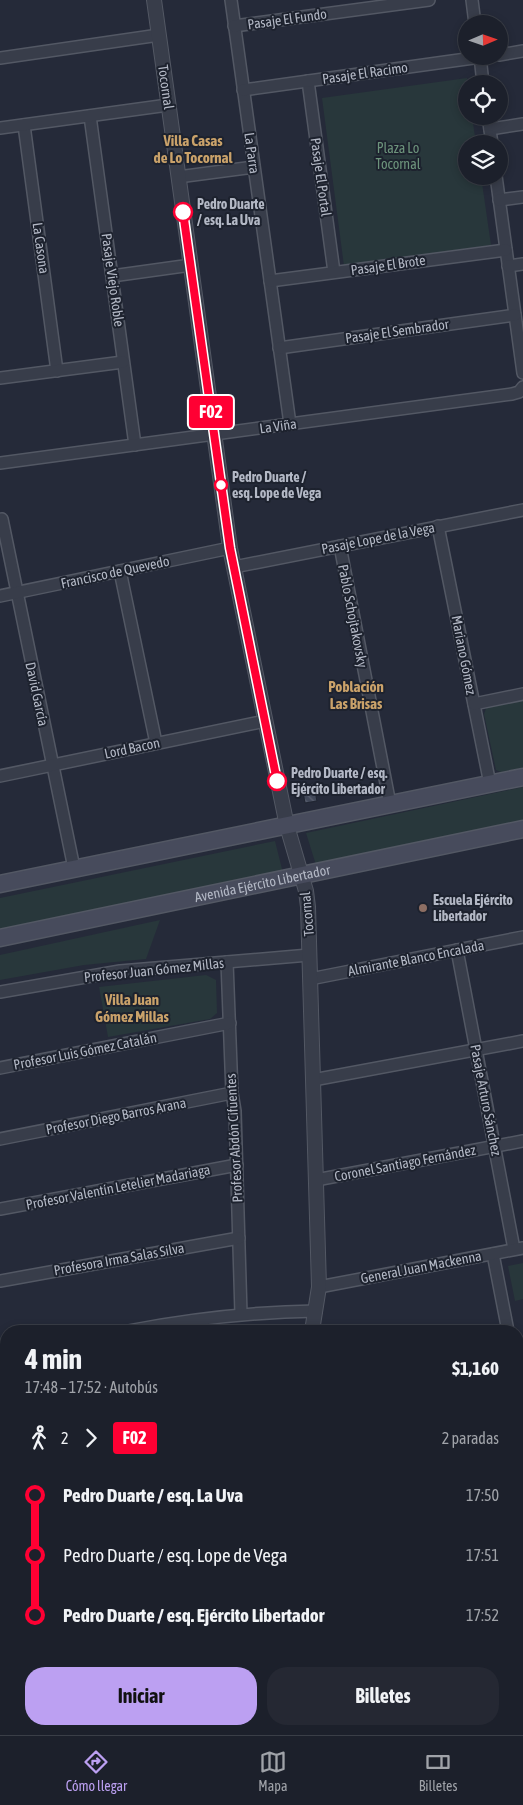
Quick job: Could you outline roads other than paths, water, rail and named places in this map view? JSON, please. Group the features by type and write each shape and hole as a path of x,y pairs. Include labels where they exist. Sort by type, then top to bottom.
{"main road":[{"path":"0,884 523,777"},
{"name":"Avenida Ejército Libertador","path":"0,938 523,829"}],"street":[{"name":"Tocornal","path":"154,0 230,548 287,826 302,875 308,907 319,1287 313,1325"},
{"name":"La Parra","path":"231,0 290,424"},
{"name":"Pasaje El Fundo","path":"234,26 429,0"},
{"path":"472,0 474,15"},
{"path":"0,58 159,35"},
{"path":"508,54 523,51"},
{"name":"Pasaje El Racimo","path":"243,90 458,60"},
{"name":"Pasaje El Portal","path":"308,81 334,272"},
{"path":"0,128 168,105"},
{"name":"Pasaje Viejo Roble","path":"90,116 135,445"},
{"path":"490,129 523,124"},
{"name":"La Casona","path":"24,125 57,371"},
{"path":"489,125 491,135"},
{"path":"178,177 254,166"},
{"path":"497,185 515,315 520,332 523,373"},
{"path":"499,200 523,197"},
{"name":"Pasaje El Brote","path":"270,281 506,250"},
{"path":"112,276 191,264"},
{"path":"508,266 523,264"},
{"name":"Pasaje El Sembrador","path":"279,348 515,315"},
{"path":"0,378 124,362"},
{"name":"La Viña","path":"0,463 516,394 522,389"},
{"name":"Pasaje Lope de la Vega","path":"234,567 523,510"},
{"name":"David García","path":"2,519 74,868"},
{"name":"Mariano Gómez","path":"438,526 490,784"},
{"name":"Pablo Schojtakovsky","path":"340,546 390,804"},
{"name":"Francisco de Quevedo","path":"0,596 230,548"},
{"path":"120,571 156,743"},
{"path":"474,704 523,694"},
{"name":"Lord Bacon","path":"0,776 265,721"},
{"name":"Almirante Blanco Encalada","path":"310,978 523,938"},
{"name":"Pasaje Arturo Sánchez","path":"457,950 495,1146 519,1249"},
{"name":"Profesor Juan Gómez Millas","path":"0,992 120,972 309,955"},
{"name":"Profesor Abdón Cifuentes","path":"227,962 232,1093 235,1112 241,1314"},
{"name":"Profesor Luis Gómez Catalán","path":"0,1068 230,1023"},
{"path":"313,1080 523,1041"},
{"name":"Profesor Diego Barros Arana","path":"0,1139 232,1093"},
{"name":"Coronel Santiago Fernández","path":"316,1180 523,1141"},
{"name":"Profesor Valentín Letelier Madariaga","path":"0,1209 237,1165"},
{"name":"Profesora Irma Salas Silva","path":"0,1281 239,1238"},
{"name":"General Juan Mackenna","path":"319,1287 519,1249"},
{"path":"493,1254 507,1325"},
{"path":"163,1325 241,1314 316,1311"}],"place":[{"name":"Pedro Duarte / esq. La Uva","path":"183,212"},
{"name":"Pedro Duarte / esq. Lope de Vega","path":"221,485"},
{"name":"Pedro Duarte / esq. Ejército Libertador","path":"277,781"},
{"name":"Escuela Ejército Libertador","path":"423,908"}],"district":[{"name":"Villa Casas de Lo Tocornal","path":"193,150"},
{"name":"Población Las Brisas","path":"356,696"},
{"name":"Villa Juan Gómez Millas","path":"132,1008"}],"park label":[{"name":"Plaza Lo Tocornal","path":"398,156"}]}
